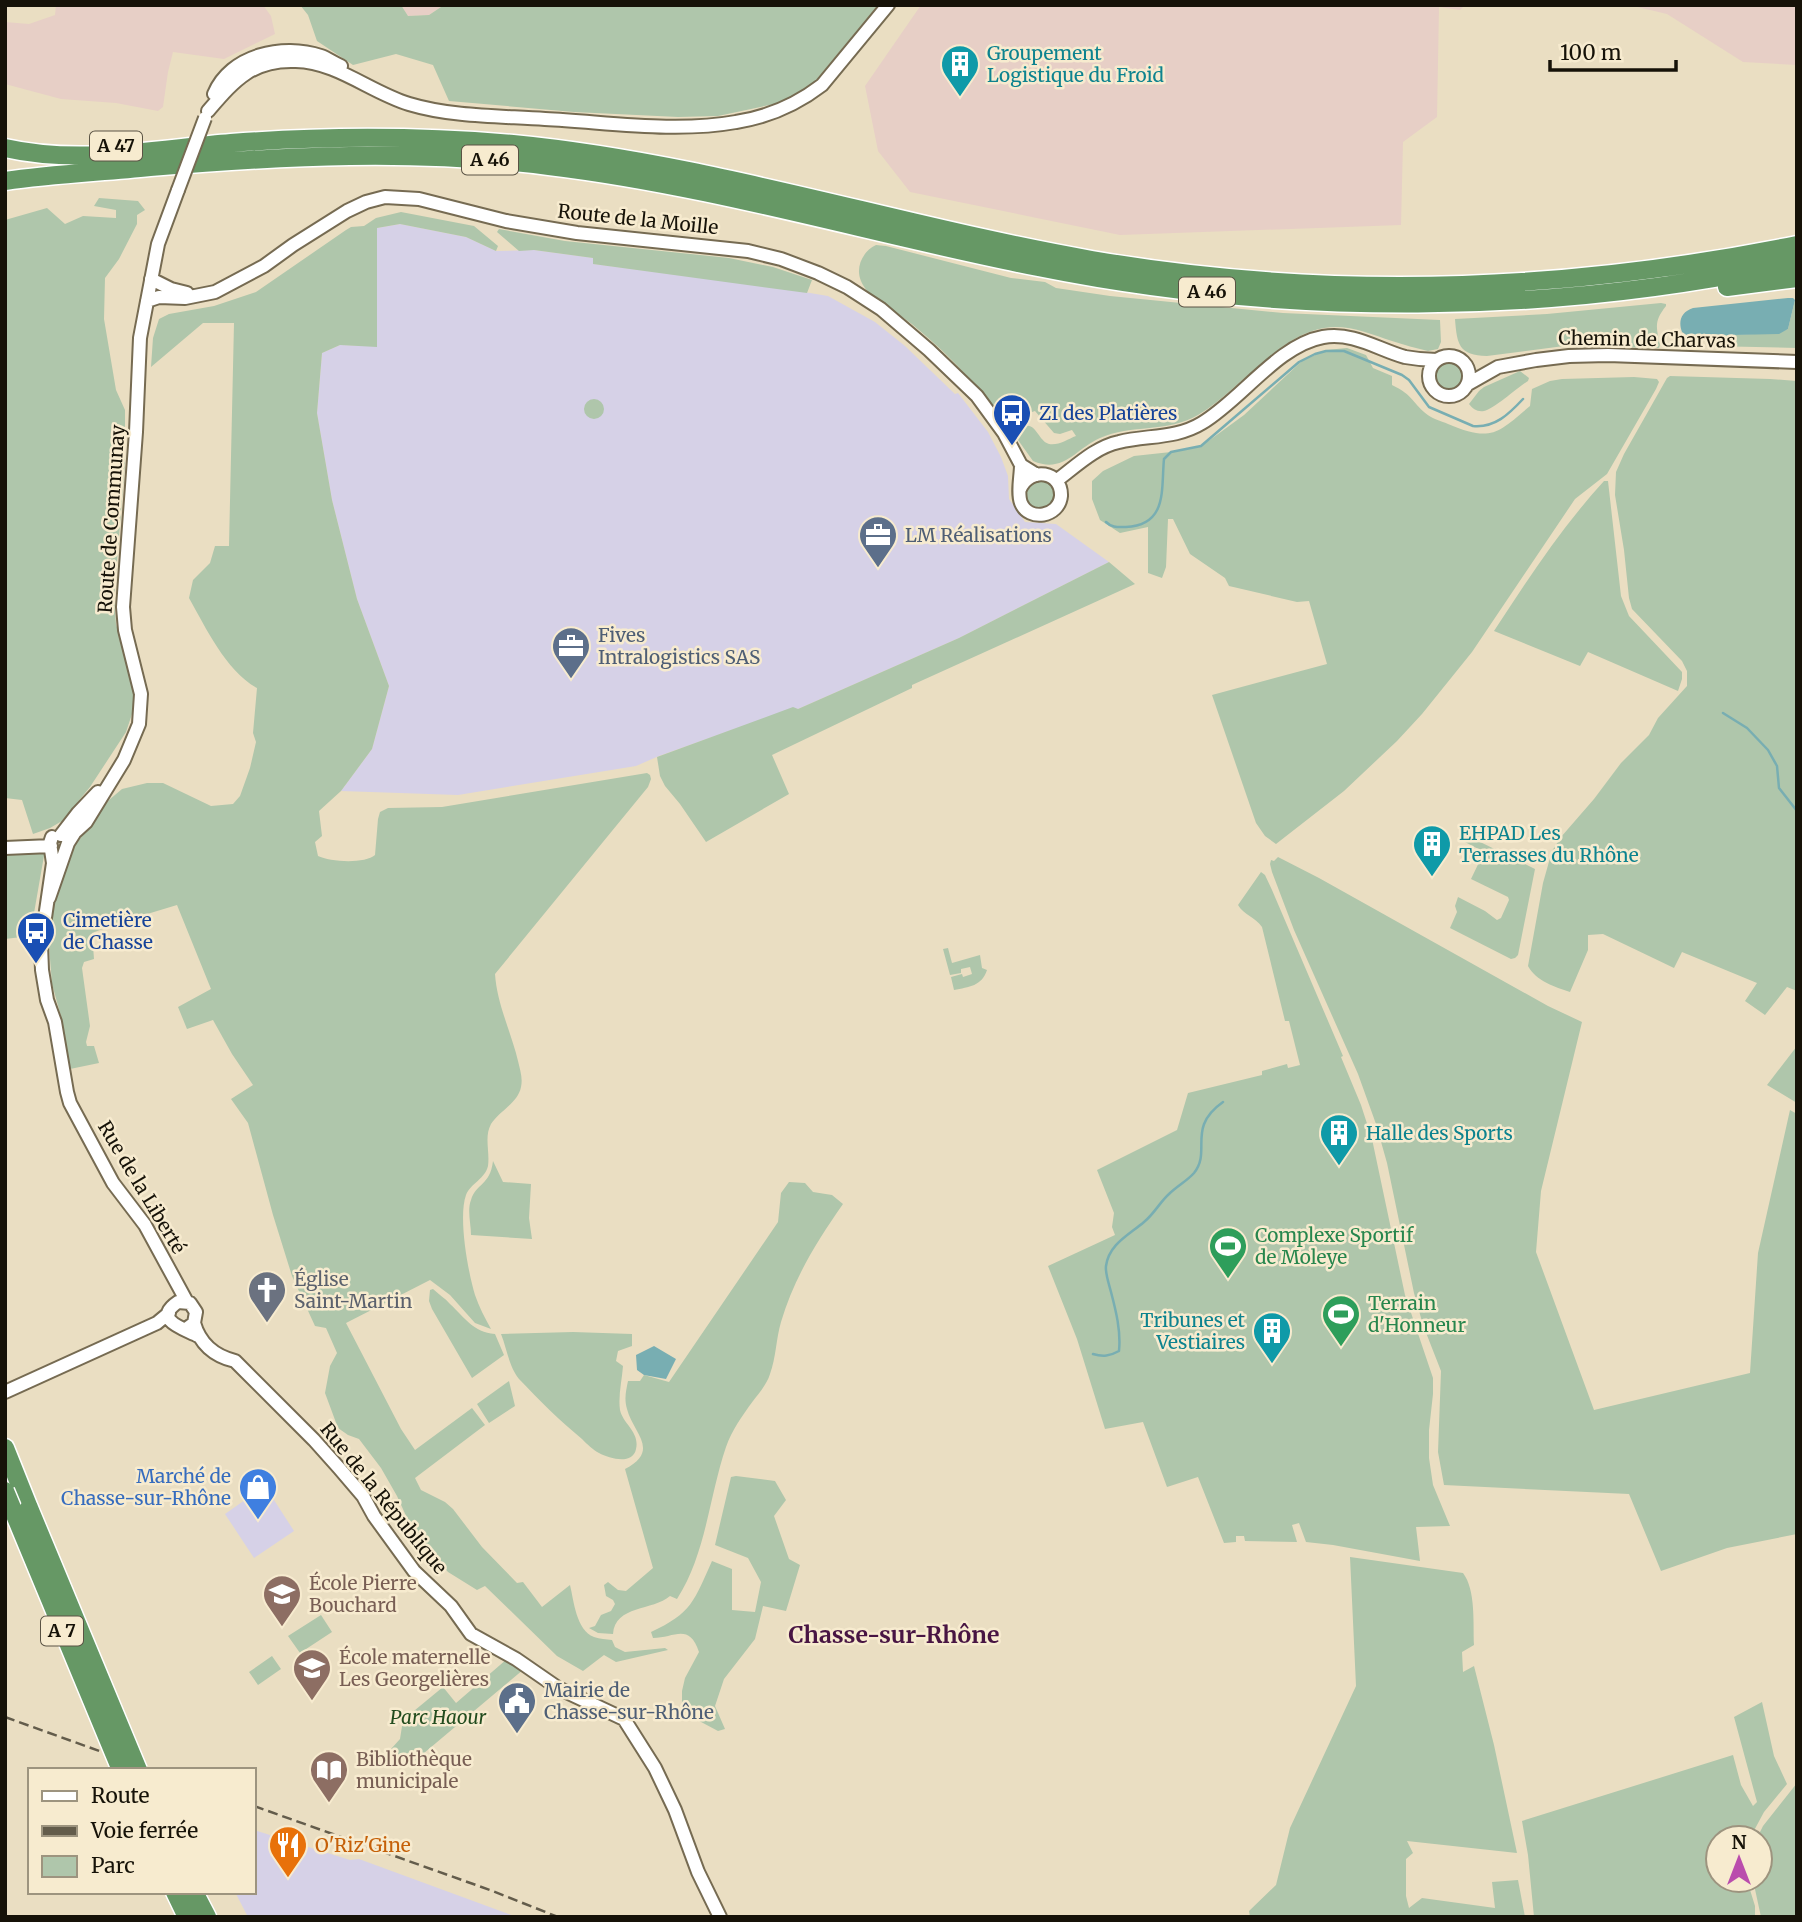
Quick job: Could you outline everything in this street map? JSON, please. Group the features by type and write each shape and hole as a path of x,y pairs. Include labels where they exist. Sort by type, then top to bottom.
{"highway":[{"name":"A 47","path":"5,136 49,144 91,146 227,143"},
{"name":"A 46","path":"5,148 50,155 84,155 227,143 337,138 488,142 596,154 739,181 1049,252 1157,270 1261,280 1388,286 1485,284 1619,274 1797,245"},
{"name":"A 46","path":"5,181 292,156 450,157 543,165 641,179 1040,268 1156,287 1323,301 1437,303 1567,296 1741,274 1797,262"},
{"path":"5,189 64,175"},
{"path":"1724,259 1730,248 1797,233"},
{"path":"1657,286 1668,294 1797,278"},
{"name":"A 7","path":"5,1448 137,1768"},
{"name":"A 7","path":"5,1491 120,1768"},
{"path":"176,1894 187,1917"},
{"path":"195,1894 207,1917"}],"street":[{"path":"206,114 233,82 254,68 295,61 316,64 345,74 408,104 447,112 648,125 701,126 736,122 791,106 822,85 888,5"},
{"path":"206,114 216,90 227,75 238,65 273,52 320,55 379,91"},
{"path":"271,63 284,56 300,57 304,53"},
{"name":"Route de Communay","path":"58,843 78,813 109,782 124,760 139,724 141,694 125,630 123,607 140,338 158,244 206,114"},
{"name":"Route de la Moille","path":"147,300 159,297 185,298 215,292 264,266 347,211 385,197 419,199 506,221 577,233 748,251 818,273 847,287 881,309 929,350 976,396 1004,433 1021,464 1037,474"},
{"path":"151,279 171,289 196,296"},
{"path":"1056,481 1096,451 1110,444 1176,434 1195,427 1213,416 1290,351 1308,341 1334,336 1352,337 1405,356 1437,360 1449,356 1461,360 1470,375 1468,384 1456,396 1441,395 1431,385 1429,378 1432,365 1437,360"},
{"name":"Chemin de Charvas","path":"1465,364 1498,367 1544,358 1587,355 1797,362"},
{"path":"1405,356 1429,378"},
{"name":"Chemin de Charvas","path":"1468,384 1498,367"},
{"path":"1020,489 1026,480 1037,474 1047,475 1056,481 1061,494 1060,501 1053,511 1041,516 1025,509 1020,496 1020,489 1021,464"},
{"path":"5,848 58,843"},
{"name":"Rue de la Liberté","path":"58,843 41,945 41,970 55,1022 67,1092 70,1103 113,1183 145,1225 182,1298"},
{"path":"182,1298 195,1309 192,1329 177,1327 171,1319 171,1308 182,1298"},
{"path":"5,1392 171,1319"},
{"name":"Rue de la République","path":"192,1329 215,1353 236,1361 314,1440 363,1496 374,1516 414,1571 451,1606 471,1634 516,1659 558,1688 624,1719 655,1768 675,1810 698,1872 720,1917"}],"shaded area":[{"path":"56,5 263,5 271,16 275,34 224,59 173,52 163,107 158,111 116,103 61,99 5,84 5,22 29,24 55,15"},
{"path":"401,5 444,5 429,15 408,16"},
{"path":"921,5 1465,5 1460,10 1439,7 1437,117 1403,142 1401,225 1120,235 910,192 878,151 865,86"},
{"path":"1629,5 1797,5 1797,65 1743,62 1667,14"},
{"path":"400,224 466,237 496,251 534,250 594,258 594,264 828,296 875,322 905,346 955,394 958,393 988,432 1001,457 1008,476 1009,499 1025,522 1056,524 1109,562 959,638 798,709 793,708 636,766 458,795 341,791 372,749 389,686 357,599 332,500 317,413 322,353 340,345 377,346 377,228"},
{"name":"Marché de Chasse-sur-Rhône","path":"265,1486 294,1531 254,1558 225,1514"},
{"path":"256,1831 350,1860 359,1859 517,1917 248,1917 236,1894 256,1894"}],"green space":[{"path":"300,5 401,5 408,16 429,15 444,5 878,5 812,85 779,103 718,116 678,117 574,112 449,101 433,65 396,54 353,65 317,41 308,15"},
{"path":"99,198 138,201 145,210 137,215 137,224 119,259 105,278 104,319 116,390 125,410 125,462 114,599 116,624 134,685 133,711 126,732 90,787 62,821 33,834 22,800 5,798 5,220 47,208 65,224 83,216 116,218 116,210 94,206"},
{"path":"401,212 474,226 498,246 496,251 466,237 400,224 377,228 377,347 340,345 322,353 317,413 332,500 357,599 389,686 372,749 341,791 319,811 322,836 315,842 318,856 347,861 364,860 375,855 378,819 380,812 388,808 442,807 647,773 651,779 648,787 495,974 522,1084 516,1098 491,1124 488,1134 488,1166 466,1195 463,1217 472,1285 491,1329 475,1323 450,1295 430,1280 346,1323 401,1429 415,1450 472,1408 485,1425 415,1478 421,1490 453,1509 482,1547 517,1583 523,1582 542,1607 570,1585 580,1622 588,1633 596,1638 612,1640 615,1647 625,1652 665,1648 668,1650 616,1662 604,1655 583,1671 557,1656 485,1586 477,1590 448,1572 413,1531 381,1468 359,1439 338,1428 325,1393 330,1366 337,1353 326,1328 315,1326 292,1276 248,1123 231,1099 253,1085 213,1020 187,1029 178,1007 211,989 177,905 92,933 94,959 84,962 82,968 90,1026 86,1042 87,1046 94,1046 99,1063 70,1069 62,1020 52,984 49,946 52,910 58,887 76,844 109,800 122,789 147,783 163,783 211,806 233,804 240,796 256,742 253,733 257,688 226,660 189,598 193,580 210,563 215,546 229,546 234,323 203,323 151,367 153,338 159,319 169,314 214,306 256,292 351,227 364,226 376,218"},
{"path":"499,229 565,241 729,258 773,267 812,280 807,293 593,264 593,258 534,250 519,251 497,232"},
{"path":"876,245 1011,278 1045,282 1056,288 1110,296 1283,313 1440,320 1441,342 1438,349 1428,351 1350,329 1333,327 1307,333 1274,353 1213,405 1186,421 1112,434 1100,438 1061,462 1044,464 1033,461 1018,440 1018,431 1024,427 1032,427 1045,442 1052,444 1076,436 1072,430 1054,433 1035,411 1006,421 941,350 872,296 861,281 859,270 864,255"},
{"path":"1795,300 1797,348 1708,346 1707,336 1779,333 1788,329"},
{"path":"1661,303 1666,306 1657,324 1659,348 1564,346 1478,355 1461,347 1455,319 1547,314"},
{"path":"1347,348 1366,355 1373,368 1392,376 1392,385 1407,394 1426,414 1474,433 1484,434 1501,429 1530,406 1532,389 1550,381 1634,377 1657,379 1659,382 1607,474 1575,499 1472,652 1422,714 1344,791 1276,844 1265,836 1256,823 1212,695 1327,664 1309,601 1297,602 1229,586 1225,578 1190,554 1173,519 1168,519 1166,567 1162,578 1148,573 1148,527 1120,533 1100,520 1092,499 1092,481 1103,471 1134,456 1203,445 1244,415 1302,361 1326,350"},
{"path":"1450,363 1460,367 1464,377 1460,387 1450,391 1440,387 1436,377 1440,367"},
{"path":"1520,371 1529,378 1528,381 1494,406 1479,411 1469,404 1484,387"},
{"path":"1670,376 1797,381 1797,991 1787,987 1765,1015 1745,1001 1757,983 1682,952 1674,968 1603,934 1588,935 1588,950 1570,992 1552,986 1528,966 1543,883 1552,851 1621,763 1649,735 1658,718 1687,686 1687,671 1682,661 1632,609 1615,495 1616,472 1624,454"},
{"path":"594,399 601,402 604,409 601,416 594,419 587,416 584,409 587,402"},
{"path":"1040,481 1050,485 1054,495 1050,505 1040,509 1030,505 1026,495 1030,485"},
{"path":"1604,481 1608,481 1621,596 1629,616 1682,672 1678,691 1588,652 1580,666 1494,631 1560,535"},
{"path":"1109,562 1135,584 912,685 912,688 772,755 789,794 706,842 660,776 657,757 793,707 798,709 959,638"},
{"path":"1468,836 1535,869 1518,955 1515,958 1511,959 1450,928 1457,912 1455,906 1458,897 1497,920 1501,918 1509,900 1508,897 1471,879 1484,852 1465,842"},
{"path":"45,850 30,936 5,939 5,854"},
{"path":"1278,857 1548,1006 1582,1022 1541,1191 1536,1252 1594,1410 1750,1373 1758,1253 1790,1110 1797,1114 1797,1534 1727,1548 1661,1571 1629,1494 1444,1485 1438,1452 1441,1371 1414,1293 1387,1163 1358,1074 1294,930 1272,872 1271,860 1274,861"},
{"name":"Complexe Sportif de Moleye","path":"1261,872 1272,890 1343,1056 1341,1057 1361,1105 1372,1139 1405,1295 1433,1378 1429,1458 1433,1485 1450,1526 1416,1527 1420,1561 1306,1542 1299,1523 1292,1525 1297,1542 1245,1541 1244,1536 1236,1536 1236,1542 1224,1543 1198,1477 1167,1487 1143,1422 1105,1429 1077,1339 1048,1266 1115,1235 1112,1227 1114,1213 1097,1170 1177,1130 1188,1093 1262,1075 1262,1071 1287,1064 1288,1068 1300,1065 1289,1021 1285,1021 1262,927 1238,905"},
{"path":"948,948 952,963 980,955 982,968 987,970 982,979 974,985 954,990 951,977 972,974 970,967 961,969 961,973 950,975 943,949"},
{"path":"1797,1046 1797,1103 1767,1085"},
{"path":"493,1161 503,1182 531,1184 529,1218 532,1239 471,1235 471,1200 489,1175"},
{"path":"789,1182 805,1183 813,1192 832,1195 843,1204 799,1275 781,1322 774,1362 767,1381 728,1441 701,1544 687,1582 677,1599 670,1596 627,1613 615,1625 613,1634 598,1633 589,1628 595,1626 601,1615 611,1611 615,1604 606,1596 604,1585 608,1582 618,1590 626,1591 653,1568 625,1469 636,1462 643,1448 626,1405 628,1381 640,1381 644,1375 669,1382 778,1222 781,1193"},
{"path":"433,1289 475,1327 495,1334 504,1355 472,1378 432,1309 429,1301 430,1290"},
{"path":"501,1334 632,1334 632,1346 618,1351 616,1361 623,1366 620,1410 637,1443 634,1454 626,1459 615,1459 590,1447 519,1379 510,1363"},
{"path":"509,1381 515,1406 489,1423 477,1404"},
{"path":"731,1477 775,1481 786,1500 774,1516 789,1559 800,1565 786,1611 763,1606 755,1639 724,1679 715,1706 725,1729 718,1731 682,1709 685,1678 699,1652 691,1637 680,1634 653,1638 651,1632 684,1612 696,1596 712,1561 732,1569 732,1610 755,1612 761,1582 748,1558 715,1545"},
{"path":"1350,1557 1463,1573 1467,1580 1473,1608 1474,1645 1462,1652 1463,1672 1474,1666 1517,1853 1407,1841 1413,1853 1406,1859 1406,1896 1409,1908 1422,1898 1495,1908 1492,1882 1518,1880 1525,1917 1250,1917 1249,1911 1276,1885 1290,1828 1356,1686"},
{"path":"321,1615 332,1632 300,1653 288,1636"},
{"path":"272,1656 281,1669 258,1685 249,1672"},
{"name":"Parc Haour","path":"507,1659 524,1669 411,1764 391,1749 400,1739 403,1720 443,1687 456,1703"},
{"path":"1762,1702 1774,1756 1787,1784 1758,1824 1704,1824 1704,1894 1751,1894 1755,1917 1534,1917 1522,1821 1733,1755 1741,1785 1753,1806 1757,1802 1734,1717"},
{"path":"1797,1783 1797,1917 1761,1917 1756,1894 1774,1894 1774,1824 1765,1824"}],"water":[{"path":"1793,298 1795,300 1788,329 1779,334 1688,336 1682,332 1681,317 1693,308"},
{"path":"654,1346 676,1359 666,1379 644,1375 637,1370 636,1355"}],"waterway":[{"path":"1106,522 1113,526 1126,527 1140,525 1149,520 1160,504 1164,459 1171,452 1201,446 1299,362 1315,354 1344,351 1402,375 1409,380 1429,407 1473,426 1495,422 1507,415 1523,399"},
{"path":"1723,713 1747,728 1768,750 1777,766 1779,788 1797,811"},
{"path":"1093,1354 1106,1356 1119,1351 1118,1321 1106,1272 1111,1252 1194,1173 1201,1156 1205,1121 1223,1102"}],"railway":[{"path":"5,1717 146,1768"},
{"path":"256,1807 558,1917"}],"place":[{"name":"Groupement Logistique du Froid","path":"960,98"},
{"name":"ZI des Platières","path":"1012,447"},
{"name":"LM Réalisations","path":"878,569"},
{"name":"Fives Intralogistics SAS","path":"571,680"},
{"name":"EHPAD Les Terrasses du Rhône","path":"1432,878"},
{"name":"Cimetière de Chasse","path":"36,965"},
{"name":"Halle des Sports","path":"1339,1167"},
{"name":"Complexe Sportif de Moleye","path":"1228,1280"},
{"name":"Église Saint-Martin","path":"267,1324"},
{"name":"Terrain d'Honneur","path":"1341,1348"},
{"name":"Tribunes et Vestiaires","path":"1272,1365"},
{"name":"Marché de Chasse-sur-Rhône","path":"258,1521"},
{"name":"École Pierre Bouchard","path":"282,1628"},
{"name":"École maternelle Les Georgelières","path":"312,1702"},
{"name":"Mairie de Chasse-sur-Rhône","path":"517,1735"},
{"name":"Bibliothèque municipale","path":"329,1804"},
{"name":"O'Riz'Gine","path":"288,1879"}],"district":[{"name":"Chasse-sur-Rhône","path":"894,1635"}]}
